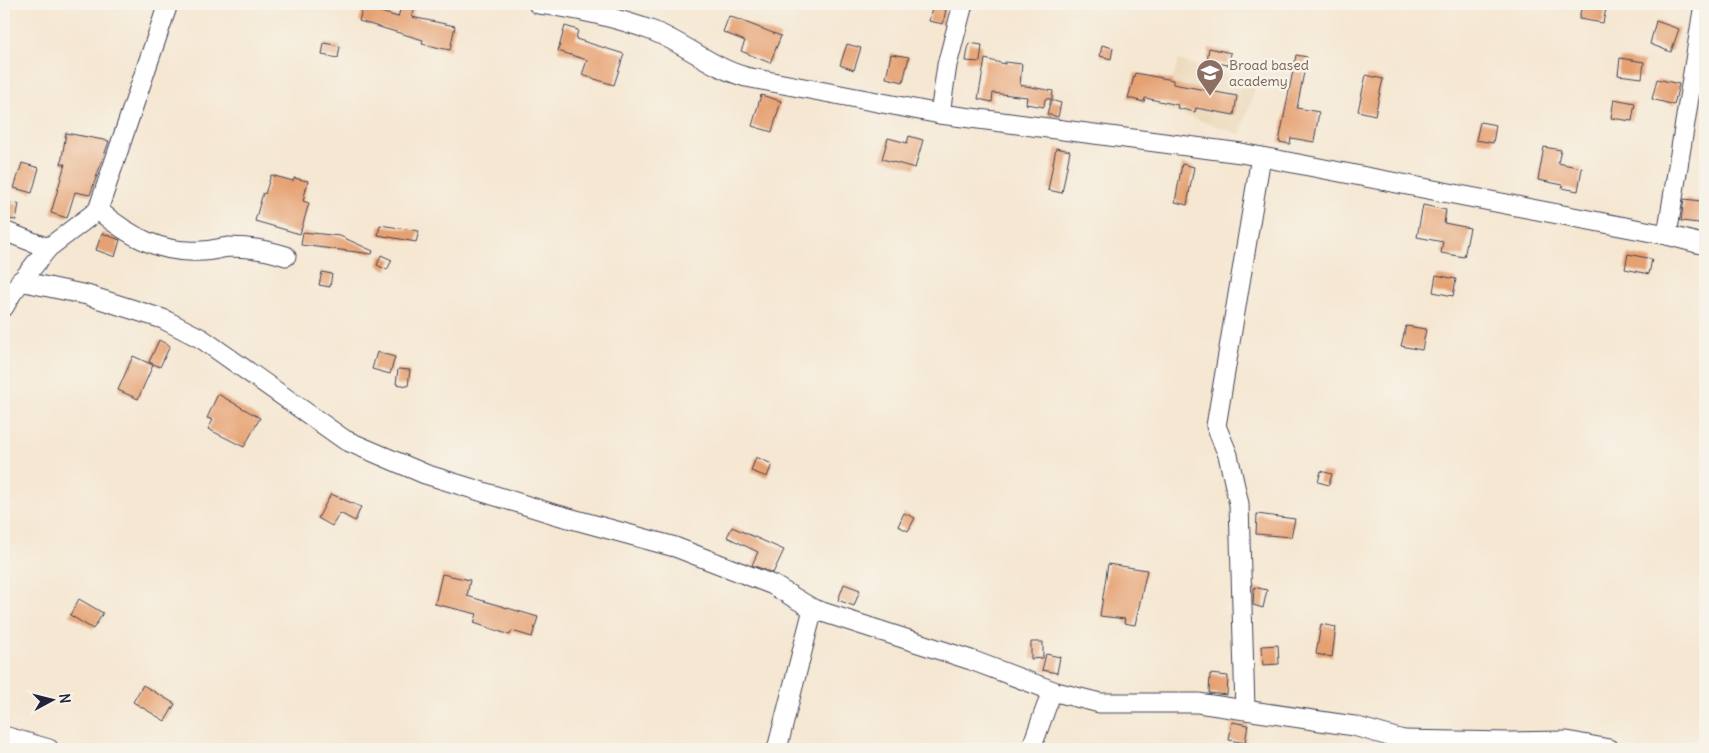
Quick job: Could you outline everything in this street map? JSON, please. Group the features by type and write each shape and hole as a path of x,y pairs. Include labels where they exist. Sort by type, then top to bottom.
{"street":[{"path":"4,307 20,281 48,248 98,210 168,4"},
{"path":"538,4 563,5 654,32 736,74 940,114 1261,157 1666,235 1705,245"},
{"path":"940,114 947,65 963,4"},
{"path":"1666,235 1704,4"},
{"path":"1245,709 1239,504 1228,455 1216,426 1261,157"},
{"path":"98,210 122,230 143,241 169,248 202,252 237,248 271,252 286,256"},
{"path":"4,231 48,248"},
{"path":"20,281 87,295 163,319 202,339 344,440 364,446 386,459 425,474 554,514 675,546 773,585 813,608 971,660 1052,691 1100,703 1198,704 1245,709 1354,726 1409,745 1567,741 1609,749"},
{"path":"777,749 813,608"},
{"path":"1031,749 1052,691"},
{"path":"4,736 49,749"}],"shaded area":[{"name":"Broad based academy","path":"1179,60 1256,85 1240,134 1163,108"}],"building":[{"path":"402,4 416,4 412,17 455,26 450,50 422,44 423,40 359,21 363,7 398,17"},
{"path":"933,4 947,4 943,24 929,21"},
{"path":"1582,4 1607,4 1603,23 1579,19"},
{"path":"729,16 781,36 770,63 741,51 745,41 723,32"},
{"path":"1656,21 1679,29 1671,52 1650,44"},
{"path":"565,26 578,30 576,39 624,54 614,85 582,75 587,60 558,51"},
{"path":"324,43 340,46 338,58 322,55"},
{"path":"969,43 982,45 980,62 966,61"},
{"path":"847,44 861,48 854,70 840,65"},
{"path":"1102,45 1113,48 1111,59 1100,56"},
{"path":"1209,48 1231,53 1228,65 1207,61"},
{"path":"891,54 909,57 903,82 886,78"},
{"path":"1296,55 1307,57 1297,108 1319,112 1314,142 1291,138 1290,144 1279,142"},
{"path":"1620,58 1644,62 1642,78 1618,75"},
{"path":"985,59 1005,64 1005,62 1022,64 1020,85 1053,91 1052,99 1045,99 1044,107 1026,104 1027,97 993,93 992,102 978,99"},
{"path":"1135,73 1173,80 1173,84 1237,96 1234,115 1196,108 1195,112 1177,108 1178,105 1145,98 1144,102 1128,98"},
{"path":"1366,75 1383,79 1375,115 1358,111"},
{"path":"1657,79 1679,84 1674,105 1652,99"},
{"path":"761,95 781,101 772,132 752,126"},
{"path":"1614,99 1635,103 1632,121 1611,118"},
{"path":"1051,100 1061,103 1058,117 1047,114"},
{"path":"1480,122 1496,125 1493,143 1476,140"},
{"path":"66,133 109,141 90,195 75,192 67,218 51,213 65,164 61,164"},
{"path":"909,136 923,140 915,168 882,159 888,138 907,143"},
{"path":"1544,147 1561,150 1558,163 1582,168 1578,191 1562,188 1563,185 1538,180"},
{"path":"1056,148 1070,151 1062,193 1048,190"},
{"path":"22,163 39,168 32,193 14,188"},
{"path":"1182,164 1194,167 1187,205 1175,202"},
{"path":"271,175 293,181 294,178 308,181 303,201 309,203 300,234 255,221 263,193 265,194"},
{"path":"1684,199 1701,201 1699,223 1681,221"},
{"path":"9,203 19,204 16,220 6,219"},
{"path":"1423,205 1446,210 1444,223 1470,228 1464,257 1441,253 1443,242 1417,237"},
{"path":"380,225 419,231 416,242 378,235"},
{"path":"303,232 340,236 373,251 372,254 301,245"},
{"path":"102,233 120,240 115,257 96,250"},
{"path":"1628,254 1652,259 1649,274 1625,269"},
{"path":"381,255 392,260 387,270 377,265"},
{"path":"322,272 332,274 330,287 319,285"},
{"path":"1436,275 1456,279 1453,296 1433,292"},
{"path":"1406,326 1426,329 1422,350 1401,346"},
{"path":"159,340 170,346 160,367 149,362"},
{"path":"377,352 395,357 390,374 372,369"},
{"path":"133,356 153,365 138,399 118,390"},
{"path":"398,369 410,370 408,386 396,384"},
{"path":"218,394 260,418 244,447 208,429 213,420 207,418"},
{"path":"756,457 772,464 767,477 751,471"},
{"path":"1321,471 1332,474 1329,485 1318,482"},
{"path":"331,494 361,507 355,521 340,513 332,526 318,518"},
{"path":"904,513 915,518 908,531 898,526"},
{"path":"1257,514 1295,519 1291,537 1256,534"},
{"path":"732,527 784,550 773,573 752,565 758,552 727,537"},
{"path":"1108,564 1147,570 1135,625 1124,623 1125,619 1100,616"},
{"path":"442,574 470,580 467,596 538,617 532,637 512,631 510,635 474,623 477,614 435,604"},
{"path":"844,584 860,590 854,606 838,600"},
{"path":"1254,587 1267,590 1263,608 1253,605"},
{"path":"79,599 103,613 93,629 70,615"},
{"path":"1321,624 1336,627 1332,657 1316,654"},
{"path":"1031,642 1043,642 1043,658 1031,659"},
{"path":"1278,645 1279,664 1263,665 1262,646"},
{"path":"1046,654 1060,657 1057,673 1042,670"},
{"path":"1210,674 1228,676 1227,695 1209,693"},
{"path":"143,685 175,704 165,721 133,702"},
{"path":"1232,722 1248,725 1245,743 1229,740"}],"place":[{"name":"Broad based academy","path":"1210,97"}]}
